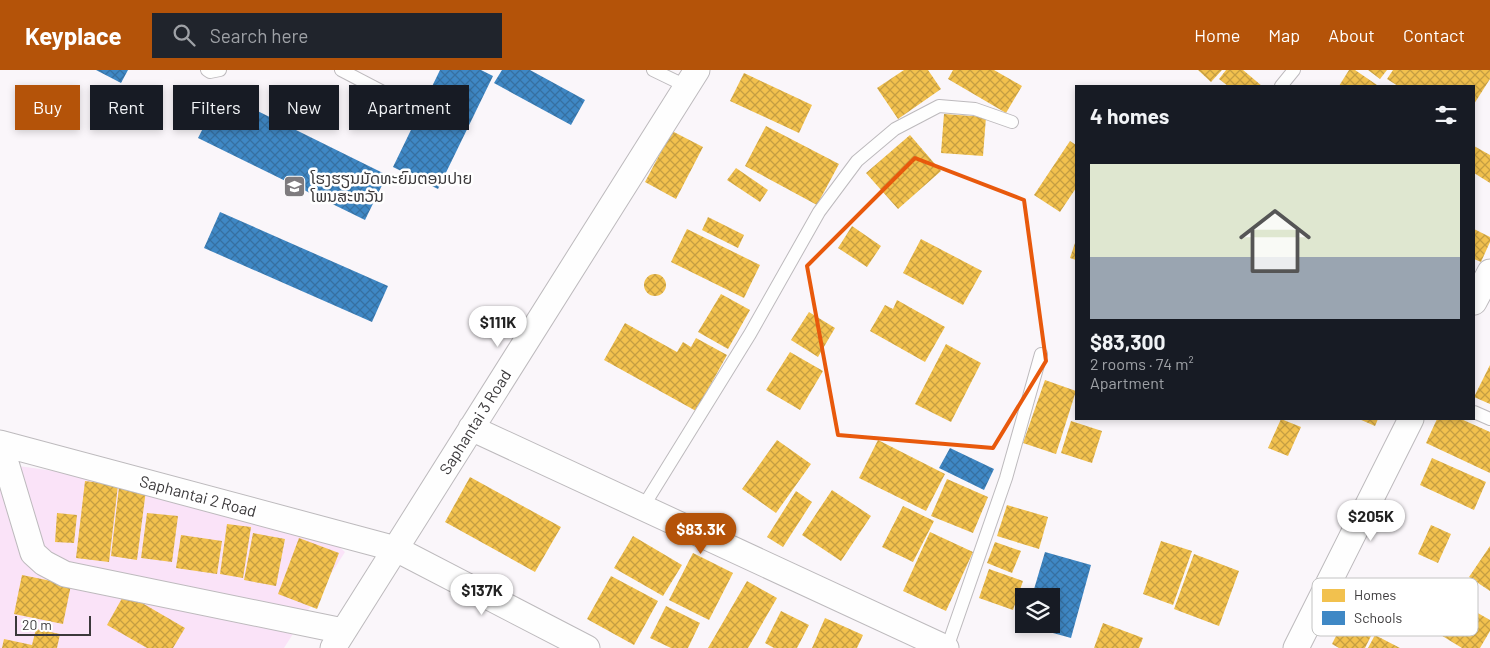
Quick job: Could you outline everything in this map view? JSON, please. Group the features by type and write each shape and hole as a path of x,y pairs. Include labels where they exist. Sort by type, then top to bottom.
{"street":[{"name":"Saphantai 3 Road","path":"338,639 691,78"},
{"path":"1475,300 1490,272"},
{"path":"1331,578 1410,420"},
{"path":"472,428 947,648"},
{"path":"0,443 33,553 44,563 66,574 338,639"},
{"name":"Saphantai 2 Road","path":"0,443 396,548 587,648"},
{"path":"1296,648 1312,616"}],"lane":[{"path":"207,70 210,72 220,70"},
{"path":"341,70 370,85"},
{"path":"653,70 691,78"},
{"path":"1282,85 1294,70"},
{"path":"644,507 750,334 819,212 857,161 895,129 939,106 975,109 1012,122"},
{"path":"947,648 1006,478 1041,354"},
{"path":"1475,412 1490,419"}],"highlighted area":[{"path":"915,158 1024,200 1046,361 993,448 838,435 807,266"}],"shaded area":[{"path":"0,464 43,469 169,496 335,543 345,552 284,648 0,648"}],"building: Homes":[{"path":"904,70 928,70 941,89 898,119 877,88"},
{"path":"953,70 994,70 1022,86 1006,113 948,79"},
{"path":"1198,70 1222,70 1211,82"},
{"path":"1226,70 1243,70 1261,85 1227,85 1219,79"},
{"path":"1349,70 1355,70 1377,85 1340,85"},
{"path":"1368,70 1387,70 1380,79"},
{"path":"1393,70 1490,70 1490,79 1475,102 1475,85 1396,85 1387,79"},
{"path":"744,73 812,105 799,133 730,101"},
{"path":"944,114 986,117 983,156 941,153"},
{"path":"766,126 839,164 817,205 745,166"},
{"path":"672,131 703,147 676,199 645,182"},
{"path":"910,135 941,171 898,209 866,173"},
{"path":"1070,141 1075,144 1075,190 1060,212 1034,195"},
{"path":"1475,147 1490,155 1490,183 1475,174"},
{"path":"736,168 768,190 760,202 727,180"},
{"path":"708,217 744,235 738,248 702,230"},
{"path":"852,226 881,246 867,267 838,248"},
{"path":"687,229 760,265 744,298 671,262"},
{"path":"1475,230 1490,237 1490,242 1481,262 1475,259"},
{"path":"921,239 982,271 963,305 903,273"},
{"path":"1075,243 1075,260 1070,258"},
{"path":"655,274 663,277 666,285 663,293 655,296 647,293 644,285 647,277"},
{"path":"721,294 750,310 728,349 698,332"},
{"path":"897,300 945,327 925,362 870,331 885,305 893,309"},
{"path":"809,312 835,328 818,357 791,340"},
{"path":"625,323 677,352 683,342 691,347 696,338 727,355 696,411 604,360"},
{"path":"946,344 981,363 951,422 915,404"},
{"path":"790,352 823,371 800,410 766,390"},
{"path":"1490,365 1490,404 1475,397"},
{"path":"1045,380 1075,391 1056,454 1023,443"},
{"path":"1281,420 1301,427 1288,456 1268,448"},
{"path":"1361,420 1378,420 1375,426"},
{"path":"1437,420 1463,420 1490,432 1490,473 1426,443"},
{"path":"1071,421 1102,431 1092,463 1061,453"},
{"path":"777,440 811,464 776,513 742,489"},
{"path":"878,440 945,474 926,511 859,478"},
{"path":"1432,458 1486,482 1474,510 1420,485"},
{"path":"470,477 561,527 535,572 445,522"},
{"path":"947,479 988,497 973,533 931,516"},
{"path":"85,481 118,485 109,562 76,558"},
{"path":"119,487 146,490 137,560 111,556"},
{"path":"832,490 871,516 841,561 802,535"},
{"path":"796,491 812,502 783,547 767,537"},
{"path":"1007,505 1048,517 1039,549 997,536"},
{"path":"903,506 934,521 913,562 882,547"},
{"path":"57,513 77,515 74,543 55,542"},
{"path":"147,513 178,516 172,562 141,558"},
{"path":"227,524 251,527 243,578 220,574"},
{"path":"1431,525 1451,534 1438,563 1418,554"},
{"path":"930,532 973,552 946,611 903,591"},
{"path":"253,533 285,539 276,586 244,580"},
{"path":"181,535 222,541 217,574 176,568"},
{"path":"633,536 682,565 663,596 614,568"},
{"path":"299,538 339,553 317,609 278,594"},
{"path":"1161,541 1192,551 1173,605 1143,594"},
{"path":"995,542 1021,551 1012,573 987,563"},
{"path":"1490,546 1490,591 1478,583 1478,578 1469,577"},
{"path":"693,553 733,573 709,620 669,600"},
{"path":"1194,554 1239,571 1219,626 1174,609"},
{"path":"989,569 1023,581 1021,588 1015,588 1013,610 979,598"},
{"path":"22,575 71,585 63,624 14,614"},
{"path":"611,576 658,601 634,645 587,619"},
{"path":"747,581 777,598 748,648 708,648"},
{"path":"125,593 185,628 173,648 147,648 107,625"},
{"path":"666,606 700,623 688,648 671,648 650,638"},
{"path":"781,611 809,625 797,648 774,648 765,643"},
{"path":"1478,613 1490,620 1490,631 1480,648 1462,648 1442,636 1478,636"},
{"path":"825,618 863,635 857,648 812,648"},
{"path":"1103,623 1143,638 1139,648 1094,648"},
{"path":"36,629 60,634 57,648 2,648 4,639 32,645"},
{"path":"1336,636 1371,636 1365,648 1339,648 1332,644"},
{"path":"1374,636 1377,636 1400,648 1368,648"}],"building: Schools":[{"path":"96,70 128,70 121,83"},
{"path":"440,70 481,70 493,76 469,125 469,85 433,85"},
{"path":"502,70 530,70 585,100 571,125 494,83"},
{"path":"259,112 269,117 269,130 296,130 387,175 365,220 198,138 202,130 259,130"},
{"path":"411,130 467,130 438,189 393,167"},
{"path":"220,212 388,286 372,322 204,248"},
{"path":"950,448 994,469 984,490 939,468"},
{"path":"1045,552 1091,565 1071,638 1053,633 1060,633 1060,588 1034,588"}],"place":[{"name":"ໂຮງຮຽນມັດທະຍົມຕອນປາຍ ໂພນສະຫວັນ","path":"295,187"}]}
